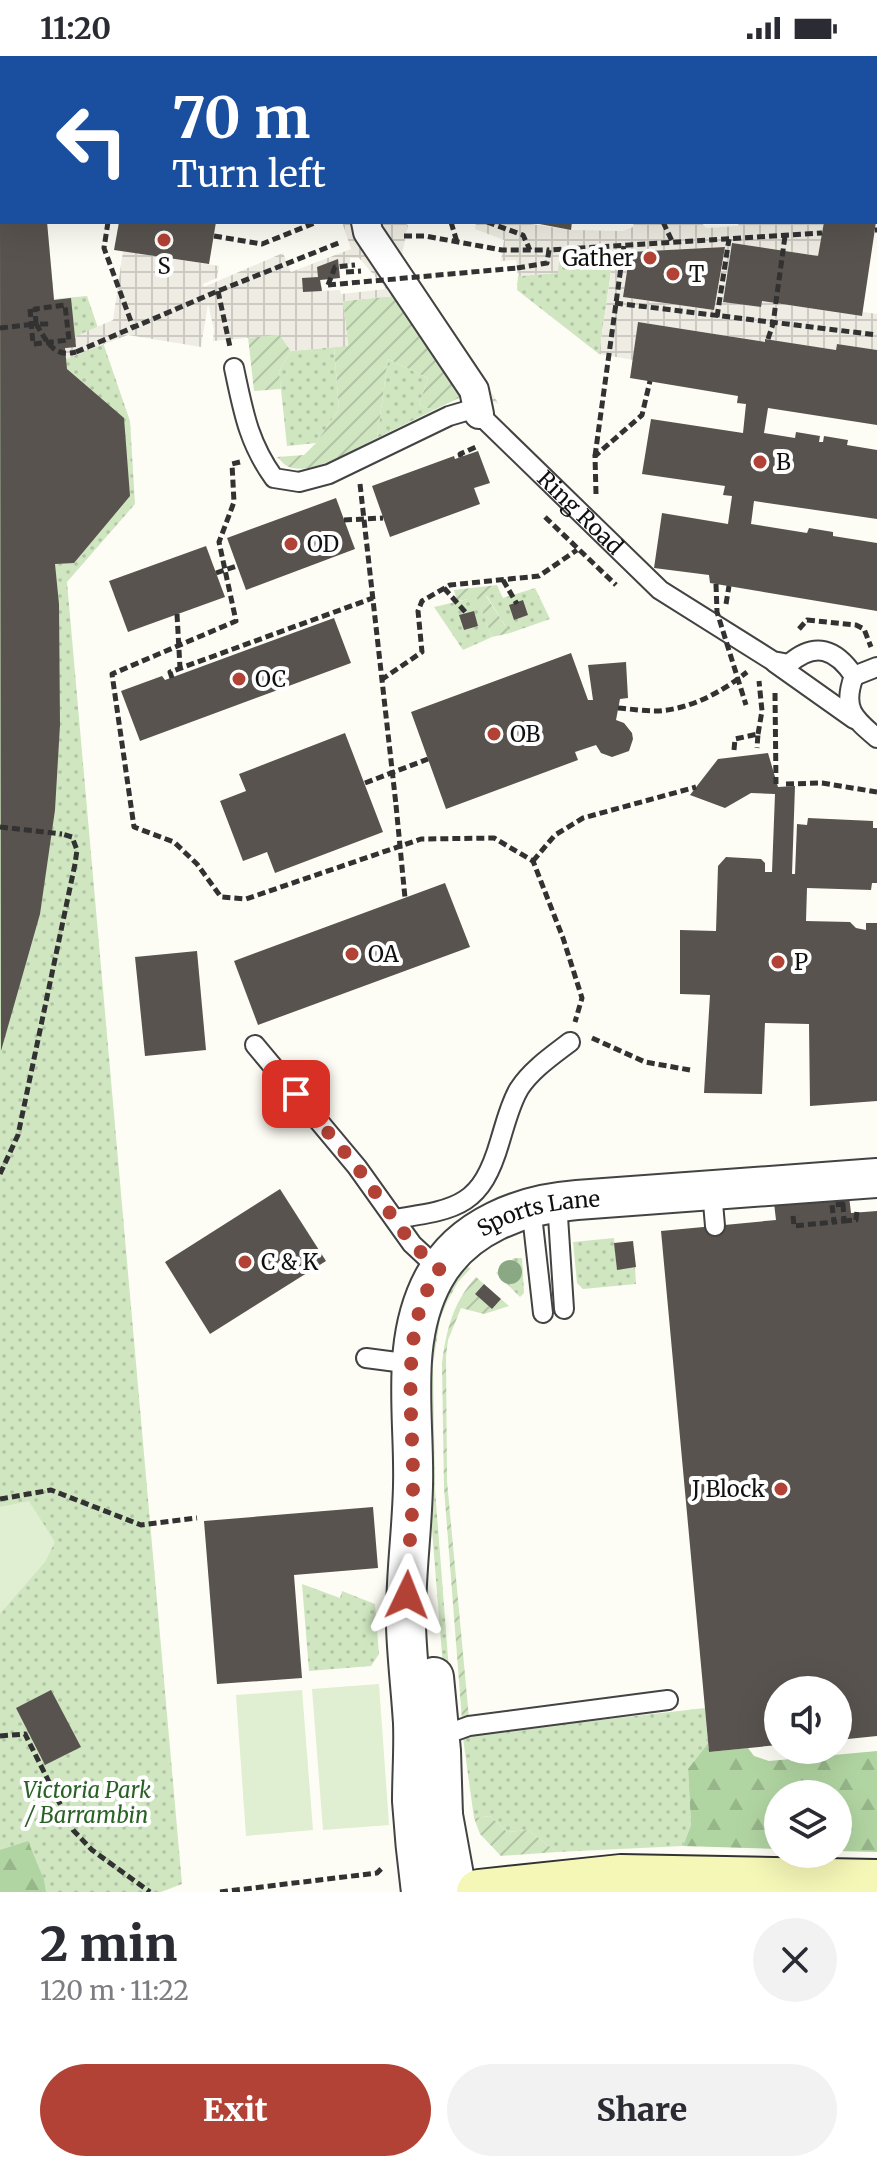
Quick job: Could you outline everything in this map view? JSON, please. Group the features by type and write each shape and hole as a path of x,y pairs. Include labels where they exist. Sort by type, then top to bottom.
{"main road":[{"path":"479,1892 621,1877 877,1882"}],"street":[{"name":"Ring Road","path":"357,231 368,232 474,390 479,414"},
{"name":"Sports Lane","path":"421,1892 412,1801 413,1724 406,1601 413,1487 412,1364 418,1314 440,1270 458,1248 483,1228 506,1215 544,1204 713,1209 877,1178"},
{"name":"Sports Lane","path":"413,1487 441,1751 443,1815"},
{"name":"Sports Lane","path":"413,1724 443,1815 457,1892"}],"lane":[{"path":"234,368 248,433 259,457 274,478 299,482 329,474 449,416 466,411 479,414"},
{"name":"Ring Road","path":"479,414 660,590 854,719 877,738"},
{"path":"765,662 789,664 800,654 816,649 831,653 845,663 854,676"},
{"path":"854,719 849,705 849,690 854,676 877,667"},
{"path":"395,1219 459,1205 480,1189 493,1165 519,1088 571,1035"},
{"path":"255,1045 357,1167 412,1244 440,1270"},
{"path":"544,1204 564,1309"},
{"path":"543,1313 544,1204"},
{"path":"366,1358 412,1364"},
{"path":"458,1730 469,1726 668,1700"}],"path":[{"path":"108,224 104,248 133,327"},
{"path":"214,236 262,244 312,224"},
{"path":"452,224 457,242"},
{"path":"493,224 523,235 530,250"},
{"path":"664,224 673,243"},
{"path":"30,309 33,344 69,340 65,305 35,309 36,324 52,349 61,354 76,352 357,231"},
{"path":"425,236 502,250 549,250 822,233"},
{"path":"768,339 773,324 785,236"},
{"path":"717,317 729,239"},
{"path":"596,501 595,456 624,245"},
{"path":"328,285 517,268 547,263 549,250"},
{"path":"218,291 234,368"},
{"path":"615,303 877,335"},
{"path":"0,328 49,324"},
{"path":"595,456 642,415 650,381"},
{"path":"461,457 460,454 479,446"},
{"path":"259,457 232,464 234,502 219,542 236,621 112,674 134,827 174,842 197,864 221,897 246,899 421,839 494,838 533,861 582,998 571,1035 645,1062 690,1070"},
{"path":"360,481 405,898"},
{"path":"344,520 383,518"},
{"path":"381,680 422,652 418,611 422,601 450,585 539,576 577,550"},
{"path":"216,573 237,566"},
{"path":"503,580 517,604"},
{"path":"716,584 717,612 746,705"},
{"path":"726,606 729,586"},
{"path":"444,588 467,614"},
{"path":"172,678 170,672 180,668 373,598"},
{"path":"177,614 180,668"},
{"path":"618,708 658,711 699,701 727,688 765,662"},
{"path":"757,748 762,711 759,680"},
{"path":"776,698 776,784"},
{"path":"734,750 735,739 758,734"},
{"path":"365,783 428,759"},
{"path":"786,784 822,783 877,792"},
{"path":"533,861 555,835 583,818 696,787"},
{"path":"0,827 62,834 72,837 76,843 75,864 18,1135 0,1174"},
{"path":"792,1207 794,1226 844,1221 844,1213"},
{"path":"833,1214 834,1222"},
{"path":"0,1499 51,1490 141,1525 197,1518"},
{"path":"0,1736 25,1734 73,1830 92,1850 150,1892"},
{"path":"220,1892 377,1873 387,1864"}],"green space":[{"name":"Victoria Park / Barrambin","path":"0,224 47,224 54,299 87,296 130,421 135,504 67,582 182,1884 161,1892 0,1892"},
{"path":"613,258 599,354 517,290 518,276 557,273 559,260"},
{"path":"393,296 461,397 434,410 419,405 428,378 388,359 377,438 320,465 296,469 286,465 277,457 304,455 339,409 334,347 348,345 343,301"},
{"path":"280,335 291,351 279,371 281,389 254,391 248,337"},
{"path":"334,347 339,409 316,443 287,446 279,371 291,351"},
{"path":"388,359 428,378 419,405 434,410 377,438"},
{"path":"497,585 500,592 486,596 510,633 492,637 477,598 457,601 454,590"},
{"path":"535,588 550,619 510,633 486,595 500,592 503,598"},
{"path":"477,597 492,637 463,650 434,607"},
{"path":"614,1238 617,1269 635,1267 636,1284 583,1289 577,1283 573,1242"},
{"path":"514,1258 522,1258 524,1293 520,1297 496,1273"},
{"path":"466,1267 471,1268 458,1282 440,1319 433,1364 435,1489 453,1722 447,1716 430,1505 428,1365 435,1319 452,1283"},
{"path":"476,1277 484,1284 475,1294 492,1309 501,1299 509,1306 484,1314 461,1308 448,1340 446,1356 447,1481 469,1718 462,1720 444,1488 442,1364 452,1318 462,1296"},
{"path":"29,1501 55,1542 45,1562 0,1614 0,1507"},
{"path":"302,1584 340,1598 342,1591 375,1604 379,1654 371,1666 309,1671"},
{"path":"379,1684 389,1825 323,1830 312,1689"},
{"path":"302,1690 313,1830 246,1836 236,1695"},
{"path":"705,1708 708,1743 688,1769 691,1825 683,1846 557,1852 528,1830 507,1832 490,1816 474,1818 463,1738 469,1735"},
{"path":"708,1743 709,1752 748,1748 754,1756 764,1759 764,1764 852,1764 852,1753 877,1751 877,1852 852,1851 852,1780 764,1780 764,1849 683,1846 691,1825 688,1769"},
{"path":"490,1816 507,1832 528,1830 557,1852 501,1856 480,1834 474,1818"},
{"path":"28,1841 46,1892 0,1892 0,1850"}],"shaded area":[{"path":"343,224 408,225 402,255 499,404 475,396 461,397 393,296 343,301 348,346 291,351 280,335 213,341 214,330 208,304 201,347 128,335 66,359 65,348 76,346 76,336 113,320 123,251 219,266 217,278 203,284 204,287 283,253 291,272 351,249","holes":["350,258 359,258 386,289 341,294 340,290 322,291 321,280 340,278 339,265 350,264"]},
{"path":"476,224 530,224 571,230 623,231 634,224 703,224 706,228 738,224 824,224 818,256 732,243 723,301 760,307 762,301 861,316 863,312 877,314 877,350 837,344 836,350 765,339 765,342 638,322 633,360 599,354 613,258 559,260 558,273 518,276 516,260 501,261 504,240 475,229","holes":["725,247 714,310 623,297 630,252"]}],"building":[{"path":"0,224 47,224 54,300 71,298 76,347 65,348 67,369 124,418 130,496 74,563 55,564 59,604 60,725 55,810 40,914 1,1051"},
{"name":"S","path":"119,224 216,224 209,264 114,250"},
{"path":"540,224 572,224 571,230"},
{"path":"824,224 876,224 862,316 762,301 761,307 723,302 732,243 818,256"},
{"name":"T","path":"725,247 714,310 623,297 630,252"},
{"path":"338,259 340,278 320,280 322,291 303,292 302,278 318,277 317,267"},
{"name":"B","path":"638,322 765,342 765,339 836,350 837,344 877,350 877,425 768,408 764,433 795,438 796,432 820,436 819,442 823,442 824,436 848,440 847,445 877,450 877,519 754,501 751,524 807,533 809,528 833,532 833,536 877,543 877,611 710,583 709,575 654,568 662,513 728,524 732,496 723,495 725,486 642,474 651,419 743,433 746,404 737,403 738,396 630,378"},
{"name":"OD","path":"478,451 490,483 474,488 480,504 390,537 372,486 454,456 455,459"},
{"name":"OD","path":"336,498 355,549 246,590 227,538"},
{"path":"206,546 225,597 128,632 109,581"},
{"path":"523,600 528,615 514,620 509,605"},
{"path":"474,611 478,626 464,630 459,615"},
{"name":"OC","path":"334,618 351,663 140,741 121,691 162,676 165,680"},
{"name":"OB","path":"571,653 588,700 593,700 588,665 626,662 628,698 620,699 616,720 624,723 632,733 629,751 612,757 601,753 596,745 575,752 578,760 446,809 411,712"},
{"path":"345,733 383,832 275,873 267,852 243,861 220,801 246,791 239,774"},
{"name":"P","path":"768,753 778,787 795,786 792,874 795,874 797,824 807,825 808,818 873,821 873,828 877,828 877,883 872,883 871,890 807,888 806,921 850,922 856,928 866,930 866,923 877,923 877,1101 810,1106 809,1024 765,1023 762,1094 704,1093 710,995 680,994 680,930 716,931 718,866 726,857 761,859 765,863 765,872 772,872 775,794 751,793 725,808 690,795 718,759"},
{"name":"OA","path":"445,883 470,947 258,1025 234,961"},
{"path":"197,951 206,1050 145,1056 135,957"},
{"name":"C & K","path":"280,1189 326,1261 210,1334 165,1262"},
{"name":"J Block","path":"849,1196 851,1213 877,1211 877,1736 852,1739 852,1676 764,1676 764,1746 709,1752 661,1231 776,1220 774,1203"},
{"path":"633,1241 636,1267 617,1270 614,1243"},
{"path":"484,1284 501,1299 492,1309 475,1294"},
{"path":"373,1507 378,1568 294,1575 302,1678 217,1684 204,1521"},
{"path":"51,1690 81,1747 45,1765 16,1708"}],"place":[{"name":"S","path":"164,240"},
{"name":"Gather","path":"650,258"},
{"name":"T","path":"673,274"},
{"name":"B","path":"760,462"},
{"name":"OD","path":"291,544"},
{"name":"OC","path":"239,679"},
{"name":"OB","path":"494,734"},
{"name":"OA","path":"352,954"},
{"name":"P","path":"778,962"},
{"name":"C & K","path":"245,1262"},
{"name":"J Block","path":"781,1489"}],"route":[{"path":"296,1094 357,1167 412,1244 440,1270 418,1314 412,1351 413,1487 407,1595"}]}
